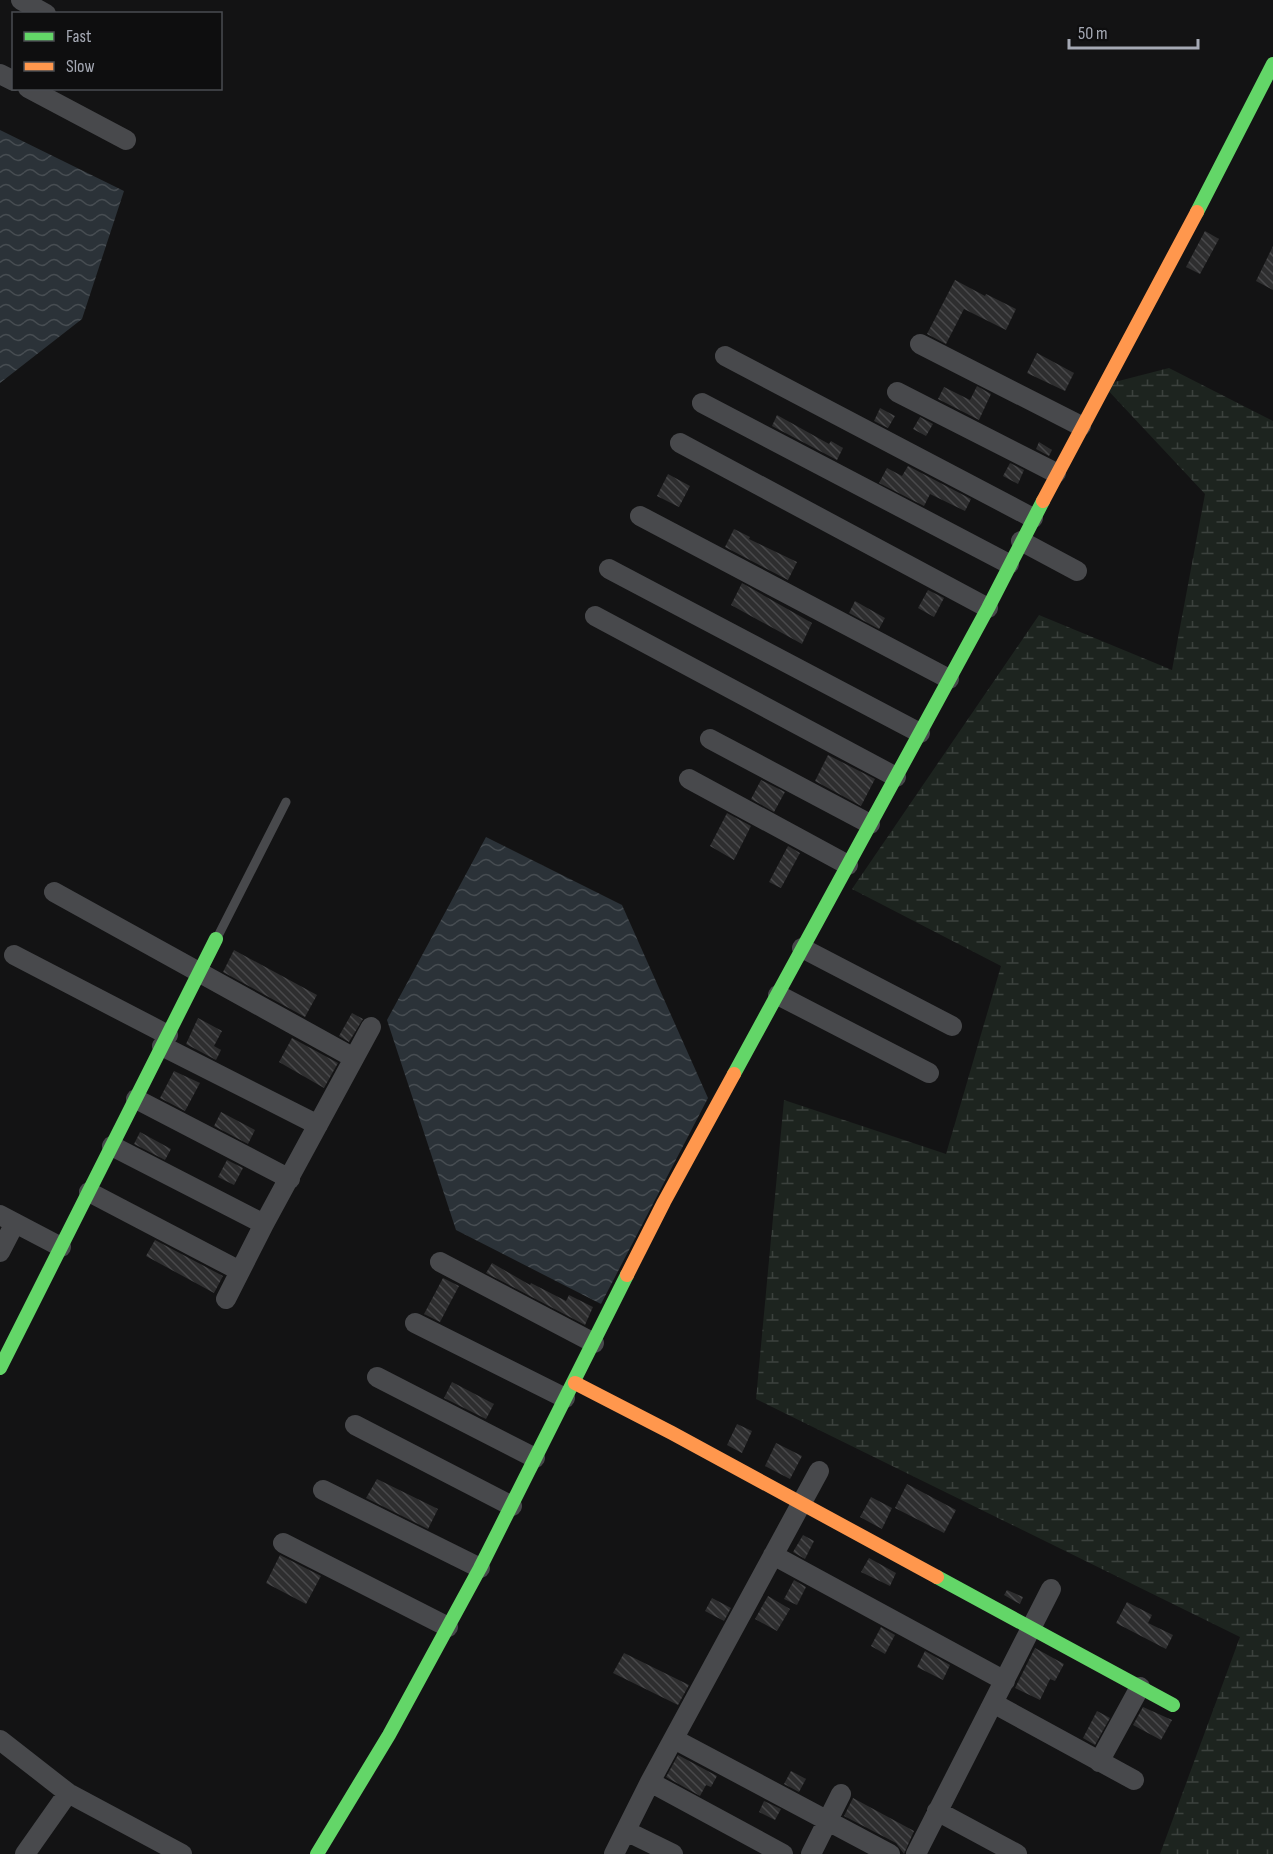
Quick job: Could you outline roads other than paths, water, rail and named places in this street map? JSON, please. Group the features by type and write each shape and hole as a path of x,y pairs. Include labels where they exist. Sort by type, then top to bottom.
{"street":[{"path":"21,0 42,12"},
{"path":"317,1854 389,1735 480,1568 664,1202 949,680 1056,473 1172,260 1273,64"},
{"path":"32,90 126,140"},
{"path":"920,344 1081,426"},
{"path":"725,357 1033,518"},
{"path":"897,392 1056,473"},
{"path":"702,403 1009,564"},
{"path":"680,444 987,608"},
{"path":"640,516 949,680"},
{"path":"1021,541 1077,571"},
{"path":"609,569 920,733"},
{"path":"595,616 896,777"},
{"path":"710,739 870,824"},
{"path":"689,779 848,865"},
{"path":"54,892 354,1058"},
{"path":"0,1368 216,939"},
{"path":"802,948 952,1026"},
{"path":"14,955 318,1125"},
{"path":"778,995 929,1073"},
{"path":"226,1299 371,1027"},
{"path":"136,1099 290,1179"},
{"path":"112,1146 264,1224"},
{"path":"89,1191 240,1271"},
{"path":"0,1252 8,1219 61,1247"},
{"path":"440,1262 594,1344"},
{"path":"415,1323 569,1391 672,1433 1173,1705"},
{"path":"377,1377 535,1458"},
{"path":"355,1425 512,1506"},
{"path":"614,1854 650,1782 819,1471"},
{"path":"323,1490 480,1568"},
{"path":"283,1542 448,1627"},
{"path":"773,1554 1005,1681"},
{"path":"916,1854 1051,1589"},
{"path":"1100,1762 1140,1687"},
{"path":"993,1703 1134,1780"},
{"path":"674,1739 890,1854"},
{"path":"0,1740 68,1792 182,1854"},
{"path":"650,1782 783,1854"},
{"path":"25,1854 68,1792"},
{"path":"810,1854 842,1794"},
{"path":"938,1811 1017,1854"},
{"path":"626,1831 673,1854"}],"lane":[{"path":"216,939 286,802"}],"water":[{"path":"0,130 124,191 82,319 0,383"},
{"path":"486,837 622,905 708,1098 601,1304 456,1230 387,1020"}]}
